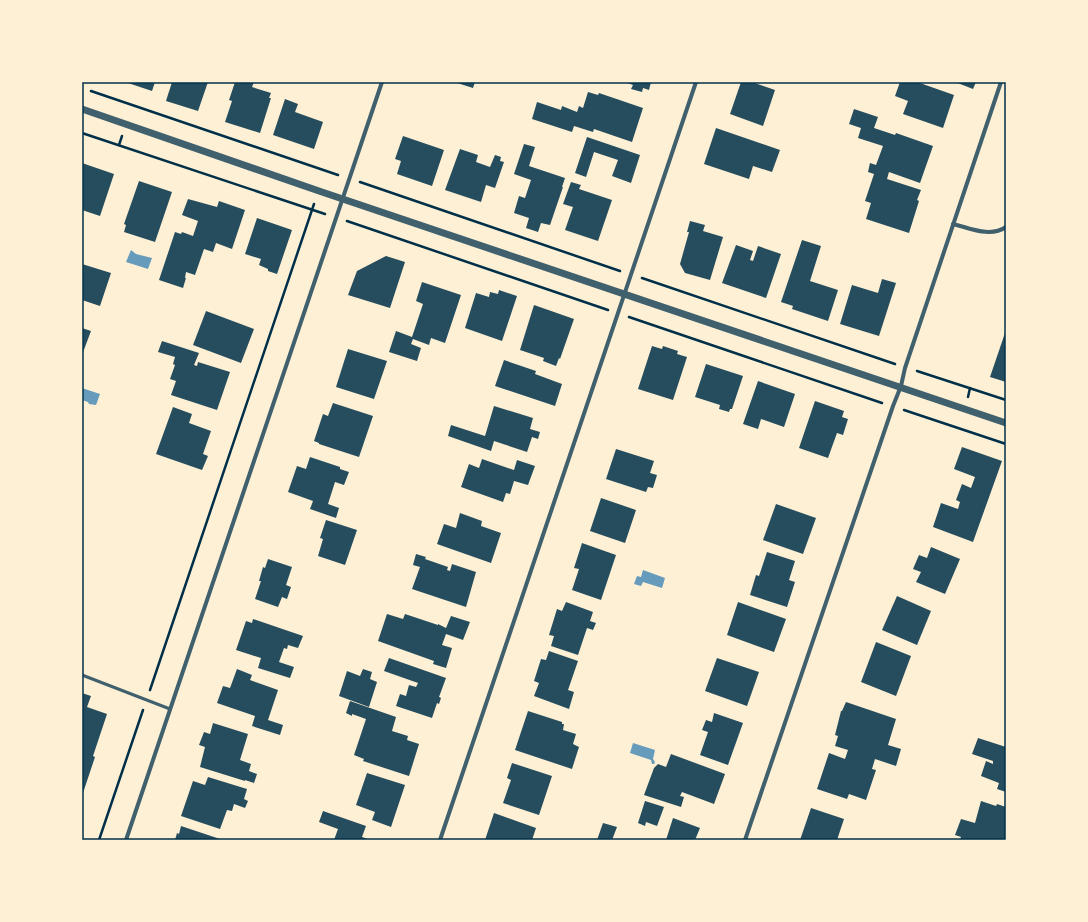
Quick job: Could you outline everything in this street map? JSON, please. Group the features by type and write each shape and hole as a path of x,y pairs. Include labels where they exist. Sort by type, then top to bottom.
{"street":[{"path":"126,840 382,82"},
{"path":"440,840 696,82"},
{"path":"745,840 892,406 901,386 953,224 1001,82"},
{"path":"82,109 342,199 901,386 1006,423"},
{"path":"953,224 984,232 993,232 1006,227"}],"lane":[{"path":"82,675 170,709"}],"path":[{"path":"91,91 906,368 1006,400"},
{"path":"82,133 1006,444"},
{"path":"99,840 325,171"}],"water":[{"path":"131,250 136,254 152,258 148,269 126,262"},
{"path":"82,388 100,394 96,405 89,404 88,402 82,400"},
{"path":"643,570 665,578 662,588 643,582 641,586 634,584 637,576 641,577"},
{"path":"633,743 655,750 653,759 655,762 654,764 652,764 651,760 630,753"}],"building":[{"path":"125,82 155,82 152,91"},
{"path":"172,82 208,82 198,111 166,101"},
{"path":"235,82 254,82 252,87 271,93 269,98 271,98 260,133 225,122 232,101 229,100"},
{"path":"454,82 475,82 473,88"},
{"path":"625,82 651,82 649,90 643,88 642,92 631,89 633,85"},
{"path":"741,82 752,82 775,90 763,126 730,114"},
{"path":"900,82 917,82 954,95 943,128 903,114 908,101 895,96"},
{"path":"955,82 976,82 973,89"},
{"path":"588,92 598,95 599,93 643,108 632,142 594,129 593,132 574,126 572,132 532,119 537,102 561,110 562,106 577,112 579,106 583,108"},
{"path":"285,99 298,104 295,112 323,122 314,149 273,135"},
{"path":"854,109 878,117 874,128 895,135 896,133 933,146 920,183 889,172 887,179 921,190 909,233 866,219 871,203 865,201 874,174 868,172 870,163 876,165 883,146 858,138 861,128 849,124"},
{"path":"716,128 780,150 772,172 753,166 749,179 704,164"},
{"path":"403,136 444,150 432,186 397,174 401,161 395,159"},
{"path":"587,137 640,155 631,183 612,176 618,160 594,152 586,177 575,173"},
{"path":"524,144 535,147 529,166 565,178 550,225 541,223 538,232 526,228 529,218 514,213 519,196 525,198 531,180 514,174"},
{"path":"460,149 478,155 476,162 490,167 495,155 501,157 500,161 504,162 495,188 486,185 481,202 445,190"},
{"path":"82,163 114,174 100,216 82,210"},
{"path":"139,181 172,192 155,242 124,232 126,225 124,224"},
{"path":"571,182 581,185 579,189 612,200 598,241 565,230 573,207 563,204"},
{"path":"188,199 217,207 219,201 245,210 232,249 216,243 213,252 204,249 195,275 186,272 183,288 159,280 175,232 181,234 182,232 193,236 198,221 182,215"},
{"path":"257,218 292,230 277,274 268,271 268,269 259,265 261,259 245,254"},
{"path":"690,221 705,225 703,231 723,237 710,280 685,273 680,264 689,232 687,232"},
{"path":"802,240 821,246 810,281 838,290 828,321 792,309 793,306 781,302"},
{"path":"736,245 753,251 750,260 753,261 758,246 781,254 766,298 722,283"},
{"path":"386,256 405,262 390,308 348,295 357,271"},
{"path":"82,264 111,273 100,306 82,300"},
{"path":"882,279 896,283 879,336 840,324 852,285 878,293"},
{"path":"422,282 461,295 445,343 431,338 429,345 413,339 411,344 421,348 417,361 389,352 396,331 412,337 423,304 416,301"},
{"path":"499,290 517,296 502,341 465,328 476,293 489,297 490,292 498,294"},
{"path":"534,305 574,319 560,359 559,358 556,366 543,361 544,358 520,350"},
{"path":"206,311 254,329 241,363 193,345"},
{"path":"82,328 91,331 82,355"},
{"path":"1006,330 1006,382 990,377"},
{"path":"162,341 199,353 194,365 197,366 198,362 230,372 217,410 171,395 176,381 170,379 175,365 173,364 175,357 158,352"},
{"path":"652,346 662,349 663,346 678,351 677,354 687,357 673,400 638,389"},
{"path":"348,349 387,361 374,399 336,387"},
{"path":"504,360 536,371 535,374 562,384 555,406 495,386"},
{"path":"706,364 743,376 732,409 730,409 729,412 719,409 720,405 695,397"},
{"path":"758,381 795,394 784,427 761,419 758,429 743,424"},
{"path":"815,401 844,411 842,417 848,419 843,435 837,433 828,458 799,448"},
{"path":"333,403 373,416 359,457 314,441 323,414 328,416"},
{"path":"494,406 533,418 530,429 540,432 538,439 532,437 527,452 494,441 491,451 448,436 451,425 485,436"},
{"path":"173,407 192,414 189,423 211,431 203,454 208,456 202,470 156,454"},
{"path":"962,447 1002,461 973,542 933,527 941,503 958,509 960,502 956,500 962,484 971,488 975,477 954,469"},
{"path":"616,449 654,461 650,473 657,475 653,488 648,487 646,492 606,479"},
{"path":"310,457 340,467 340,469 349,472 344,485 335,482 328,504 339,508 336,518 310,509 313,501 288,492 297,466 306,469"},
{"path":"482,459 514,470 517,460 535,466 528,485 514,481 510,494 506,493 503,502 461,487 469,464 479,468"},
{"path":"601,498 636,510 625,543 590,531"},
{"path":"776,504 816,518 803,554 763,540"},
{"path":"460,513 482,521 481,526 501,533 491,563 437,544 444,524 456,528"},
{"path":"326,520 357,530 345,565 318,556 323,539 320,538"},
{"path":"582,543 616,555 601,600 572,590 579,569 574,568"},
{"path":"931,547 960,559 945,594 916,582 921,572 913,569 919,555 927,558"},
{"path":"767,552 795,561 789,580 795,582 787,607 750,595 756,575 759,576"},
{"path":"416,554 426,557 425,559 448,567 447,570 450,571 452,564 476,572 466,607 412,589 420,567 413,565"},
{"path":"268,559 292,567 286,585 291,587 287,599 282,597 278,607 255,599 261,581 259,581 263,567 265,568"},
{"path":"897,596 931,611 917,645 882,630"},
{"path":"566,602 593,612 590,621 596,623 593,630 587,628 578,655 551,646 554,636 549,635 557,609 562,611"},
{"path":"738,602 786,619 774,652 727,635"},
{"path":"387,614 403,619 405,614 438,624 446,628 451,616 470,622 463,640 446,634 442,645 452,648 446,668 433,664 434,661 378,641"},
{"path":"253,619 303,636 298,648 288,645 287,649 284,648 279,662 294,667 290,678 258,668 261,658 236,650 246,621 252,623"},
{"path":"876,642 911,656 896,696 861,682"},
{"path":"549,651 578,661 568,690 574,692 569,709 534,696 539,683 534,681 541,659 546,660"},
{"path":"389,658 446,678 439,697 441,698 439,704 437,703 432,718 396,706 400,694 406,696 409,685 416,687 418,683 384,671"},
{"path":"717,658 759,672 747,706 705,691"},
{"path":"237,669 252,675 250,680 278,690 268,720 283,725 280,735 252,726 255,716 217,703 223,686 230,688"},
{"path":"363,669 372,672 370,679 377,682 369,707 339,696 347,671 360,676"},
{"path":"82,693 91,696 87,707 107,714 82,796"},
{"path":"350,701 396,717 392,731 408,736 407,740 419,744 409,776 363,761 364,759 354,755 366,719 346,713"},
{"path":"846,702 896,719 888,745 901,749 896,766 875,759 872,769 876,770 866,800 849,794 847,799 817,789 829,753 845,759 848,750 835,746 838,736 835,735 841,711"},
{"path":"528,711 562,722 562,724 564,724 563,730 576,734 573,744 579,747 572,769 515,750"},
{"path":"714,713 743,723 728,765 700,755 708,732 702,730 706,720 712,722"},
{"path":"213,723 248,734 240,760 251,764 249,771 257,774 254,783 200,767 205,747 199,745 204,732 210,734"},
{"path":"978,738 1006,747 1006,792 997,789 999,783 981,776 986,761 993,764 993,761 972,754"},
{"path":"671,754 725,774 714,804 682,792 680,796 684,797 681,807 644,795 654,768 658,764 666,767"},
{"path":"512,763 552,776 539,815 503,803 511,780 507,778"},
{"path":"367,773 405,785 391,827 372,820 375,812 356,805"},
{"path":"208,777 247,789 244,799 248,801 245,808 234,804 232,811 227,810 220,829 181,816 193,781 205,785"},
{"path":"645,801 664,807 657,826 646,822 645,826 638,823"},
{"path":"981,801 996,806 997,804 1006,807 1006,840 960,840 961,837 955,835 961,819 975,823"},
{"path":"811,808 844,819 837,840 800,840"},
{"path":"323,811 366,826 362,837 371,840 334,840 338,829 319,822"},
{"path":"494,813 536,828 532,840 485,840"},
{"path":"673,818 700,828 695,840 666,840"},
{"path":"603,823 617,827 612,840 597,840"},
{"path":"181,826 223,840 175,840 177,833 179,834"}]}
